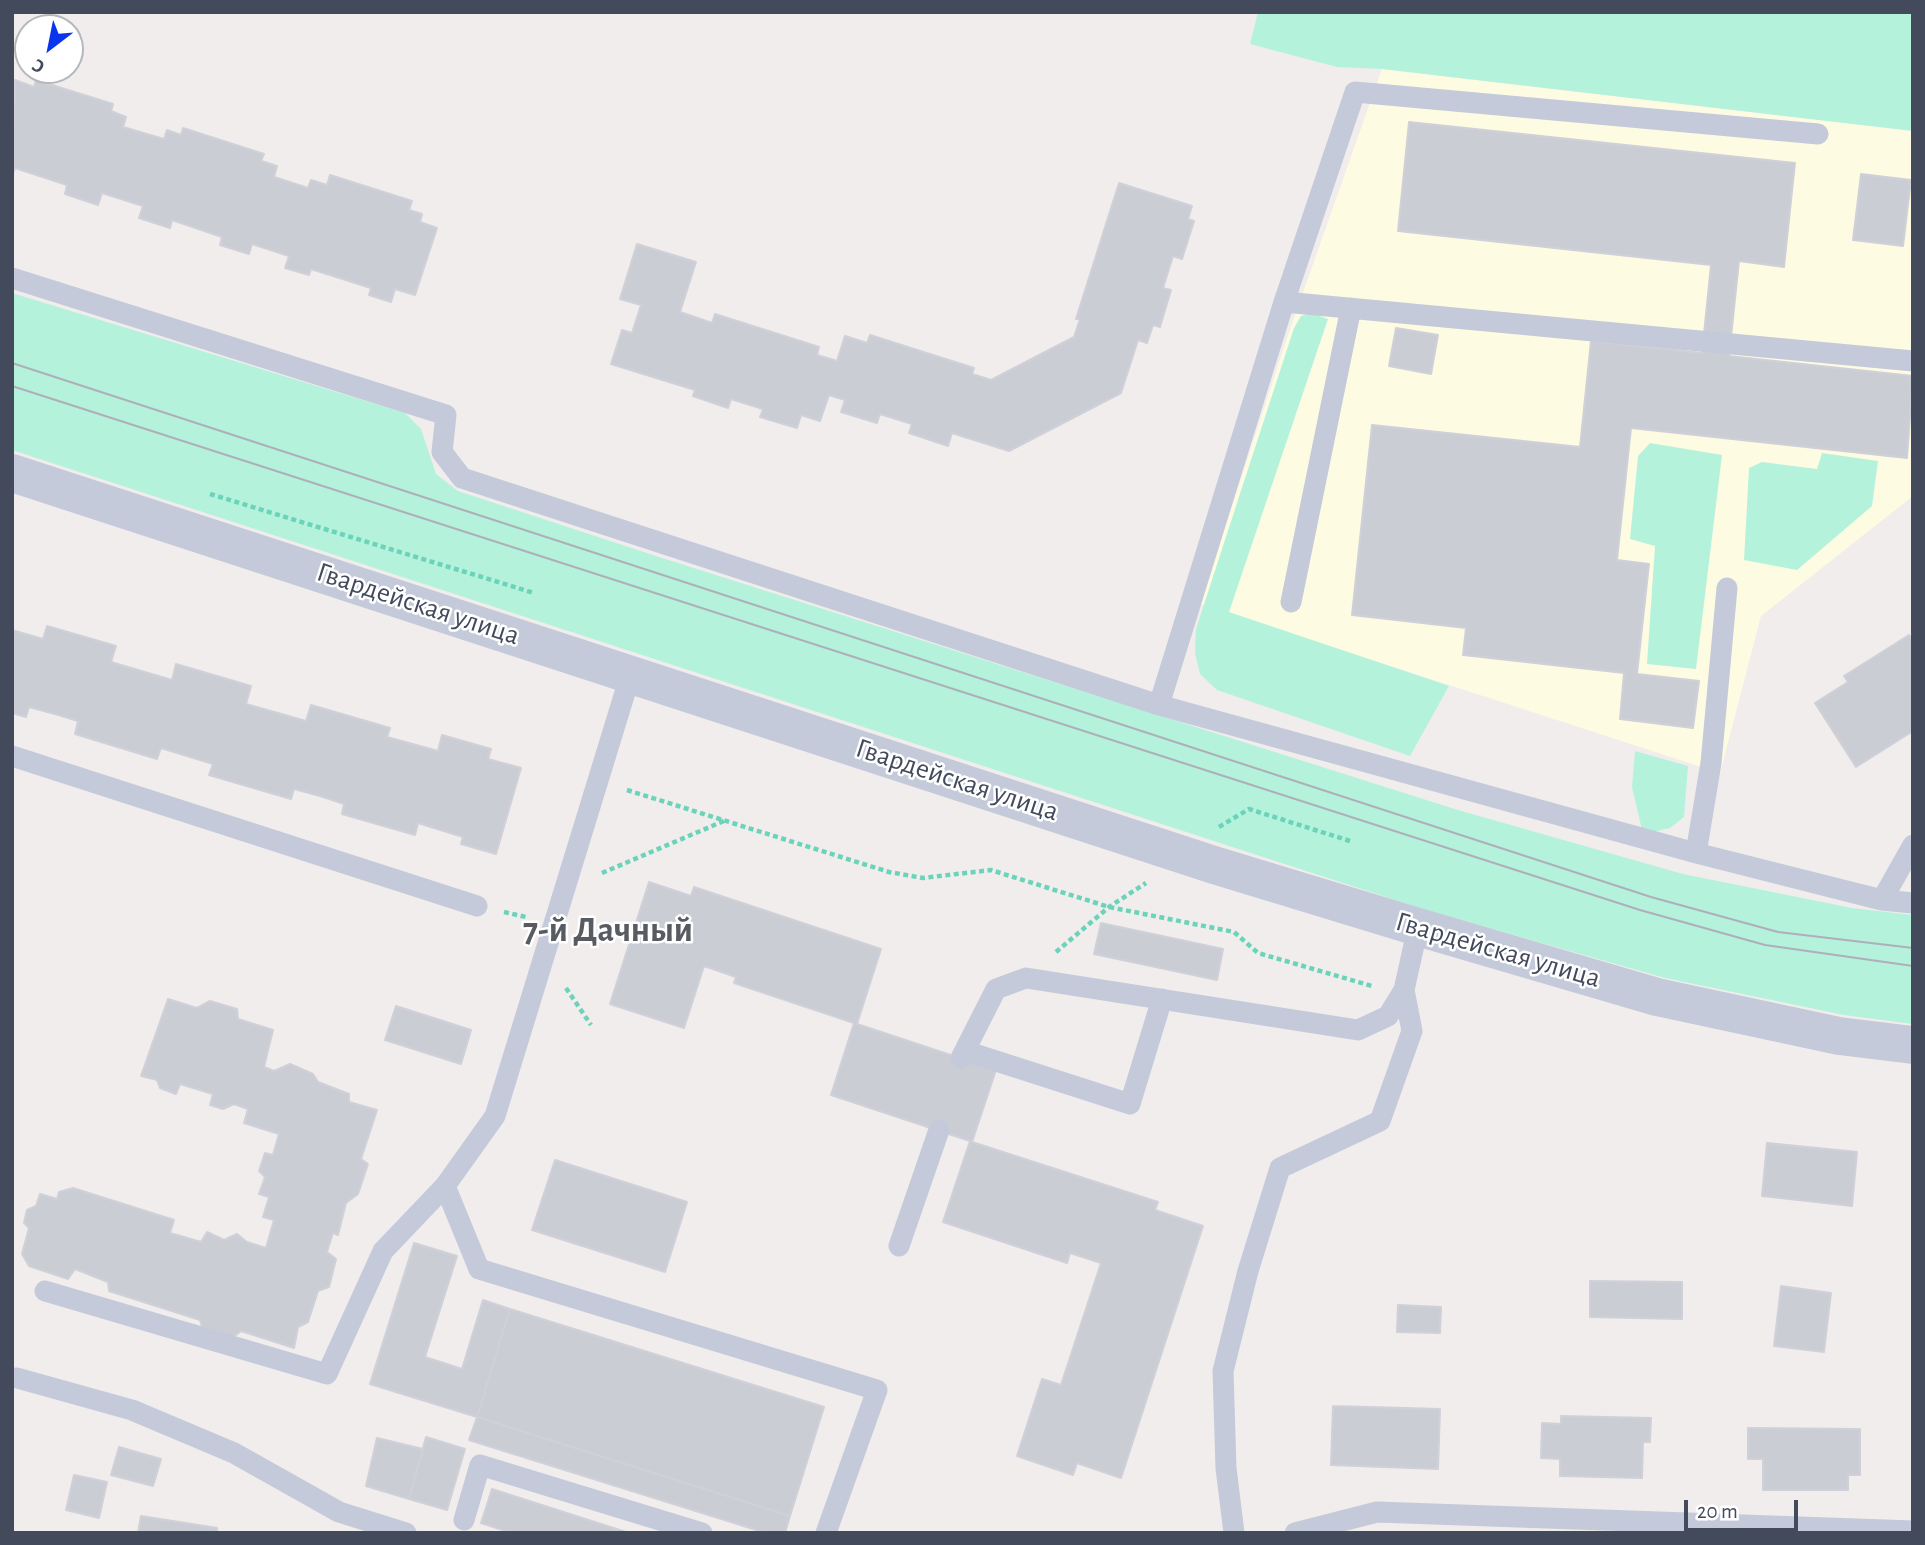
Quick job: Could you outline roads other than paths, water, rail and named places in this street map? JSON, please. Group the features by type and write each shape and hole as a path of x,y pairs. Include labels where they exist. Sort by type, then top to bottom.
{"street":[{"name":"Гвардейская улица","path":"12,473 1214,865 1418,928 1657,997 1839,1037 1913,1045"}],"lane":[{"path":"1159,705 1284,302 1355,92 1818,134"},
{"path":"12,278 446,415 443,452 463,478 1159,705 1696,853 1882,900 1913,903"},
{"path":"1284,302 1913,361"},
{"path":"1291,602 1351,308"},
{"path":"1696,853 1711,763 1727,588"},
{"path":"45,1291 327,1374 383,1251 446,1186 495,1116 631,673"},
{"path":"12,756 477,906"},
{"path":"1882,900 1913,845"},
{"path":"1162,999 1130,1104 963,1055 996,989 1026,978 1162,999 1358,1030 1388,1016 1404,990 1418,928"},
{"path":"1234,1533 1226,1468 1223,1371 1248,1271 1279,1168 1380,1121 1412,1031 1404,990"},
{"path":"900,1246 939,1130"},
{"path":"446,1186 479,1269 877,1390 824,1531"},
{"path":"17,1378 132,1410 234,1453 339,1512 406,1533"},
{"path":"464,1520 480,1465 702,1533"},
{"path":"1295,1533 1377,1512 1913,1531"}],"tram line":[{"path":"12,363 1651,897 1778,932 1913,948"},
{"path":"12,386 1640,910 1765,945 1913,966"}],"district":[{"name":"7-й Дачный","path":"608,930"}]}
